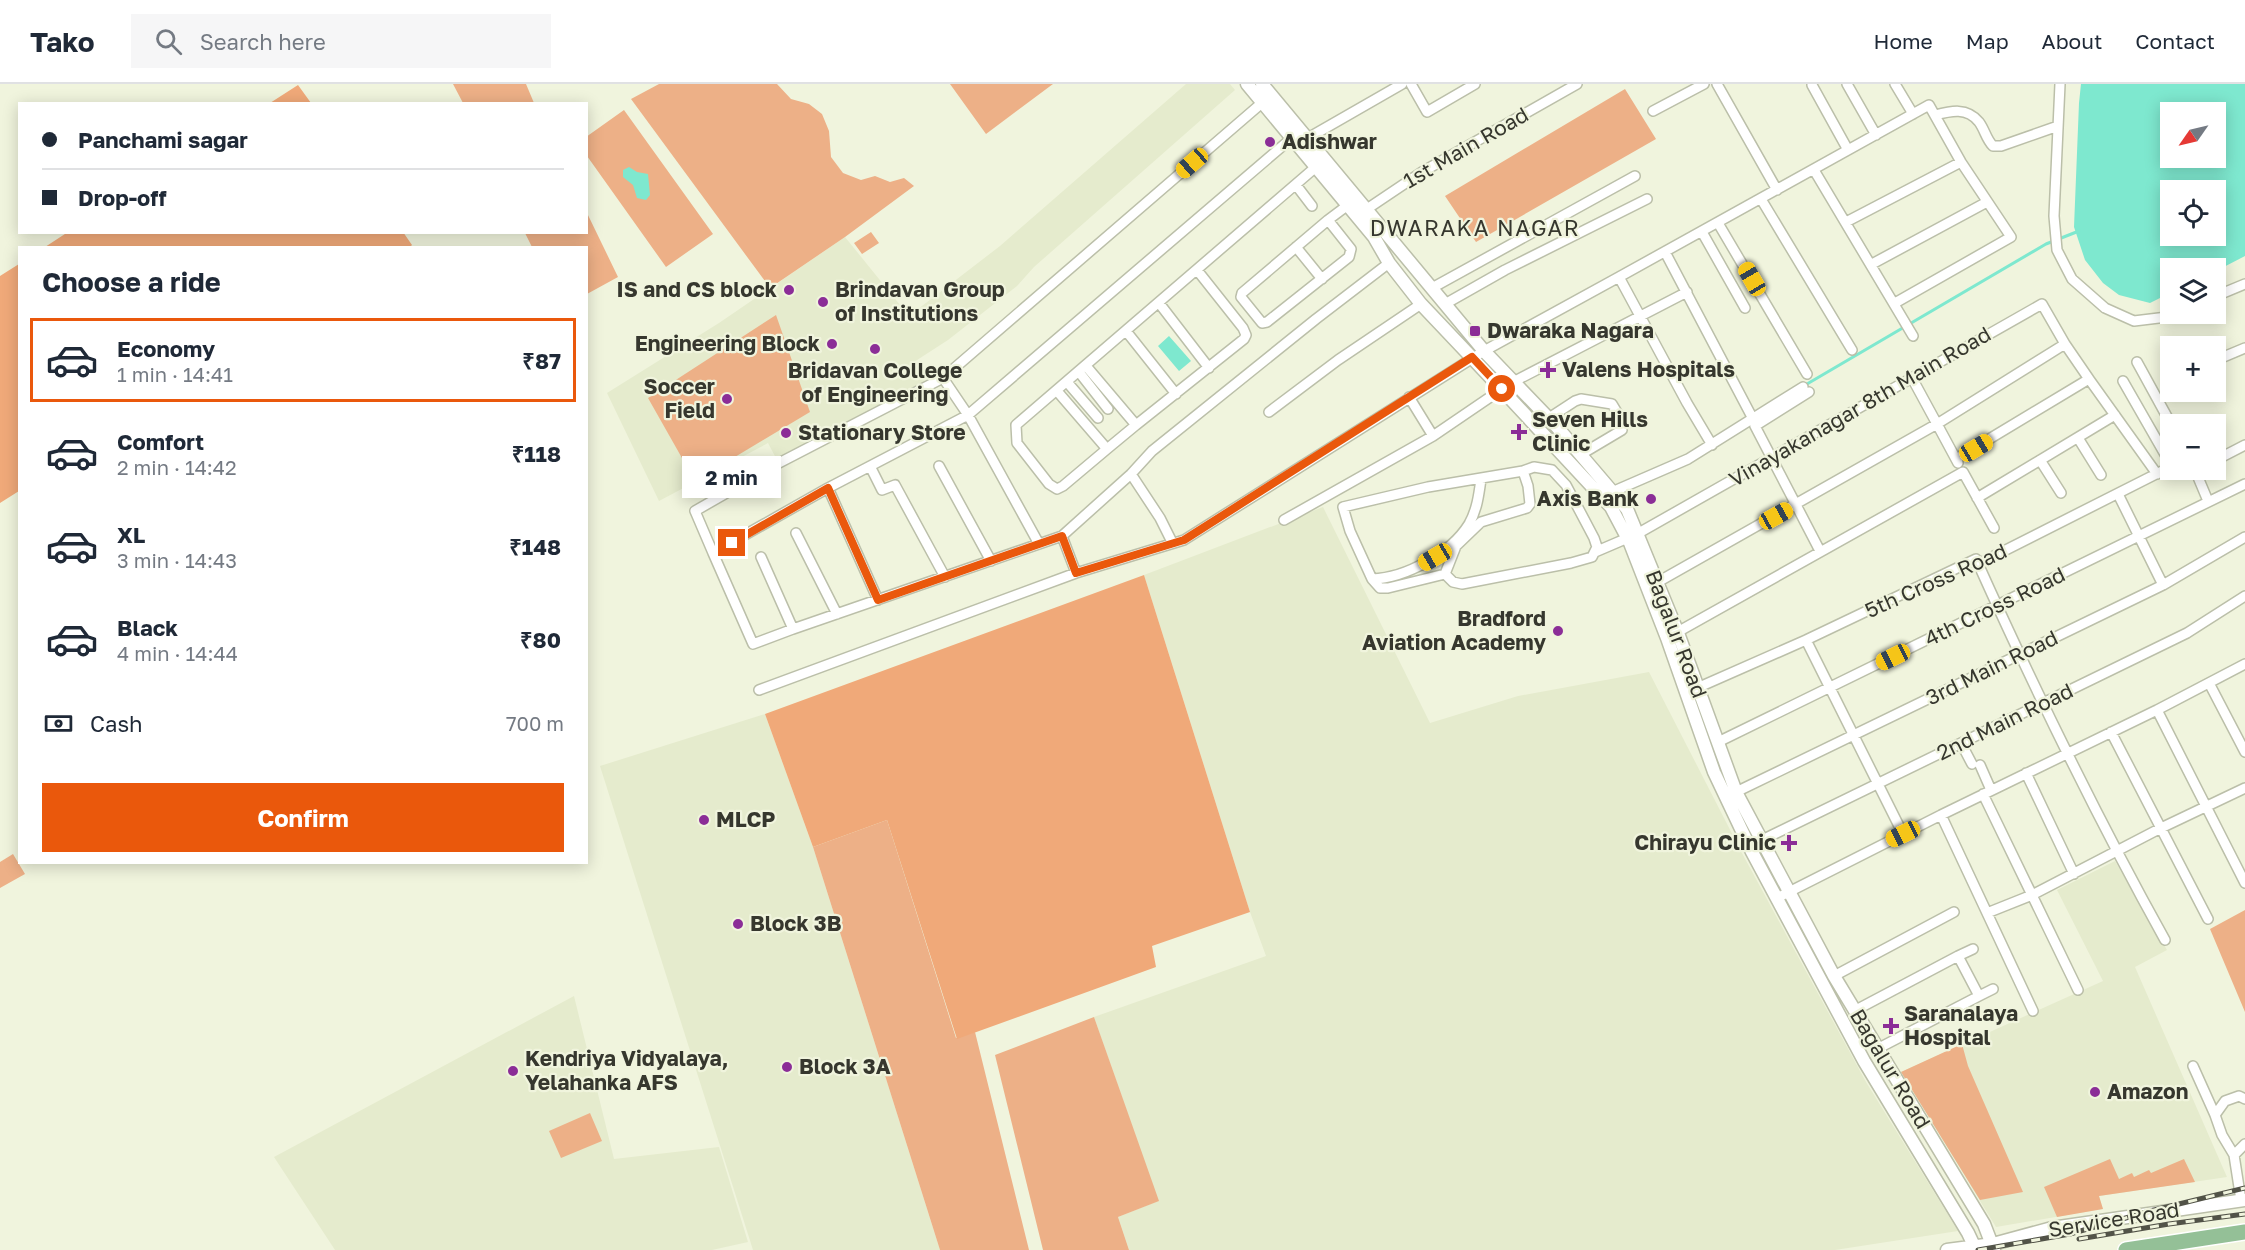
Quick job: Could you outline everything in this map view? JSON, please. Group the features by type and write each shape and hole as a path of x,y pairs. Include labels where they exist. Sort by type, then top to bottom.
{"highway":[{"path":"2126,1250 2245,1232"}],"main road":[{"name":"Bagalur Road","path":"1248,84 1293,137 1305,143 1317,166 1348,205 1383,228 1484,351 1550,418 1580,455 1611,507 1632,536 1656,583 1714,772 1752,852 1864,1061 1975,1248"},
{"name":"Bagalur Road","path":"1262,84 1305,143 1361,213 1389,263 1420,304 1582,476 1612,492 1627,509 1632,536 1672,635 1698,688 1736,792 1834,976 1984,1224 1993,1247"},
{"name":"Service Road","path":"1947,1250 1993,1247 2052,1228 2243,1200"}],"street":[{"path":"1305,143 1402,84"},
{"path":"1411,84 1427,112 1475,84"},
{"name":"1st Main Road","path":"1361,213 1422,172 1577,84"},
{"path":"1653,111 1704,84"},
{"path":"1717,84 1777,190"},
{"path":"1847,84 1876,135"},
{"path":"1895,84 1912,114"},
{"path":"2060,84 2054,216 2057,250 2072,279 2105,308 2134,321 2160,318"},
{"path":"1812,85 1848,150"},
{"path":"1263,102 943,378 777,464 695,511 753,644 793,628 1062,536 1131,474 1152,451 1389,263"},
{"path":"759,690 1076,573 1184,540 1472,357 1929,105 1961,162 2011,237 1895,303"},
{"path":"1935,115 1965,111 1979,122 1993,147 2058,126"},
{"path":"713,553 828,488 968,415 1293,137"},
{"path":"1846,222 1961,162"},
{"path":"1197,270 1243,328 1246,334 1244,339 1063,486 1057,489 1049,484 1017,443 1016,425 1317,166"},
{"path":"1814,170 1913,336"},
{"path":"1432,288 1635,176"},
{"path":"1296,185 1312,206"},
{"path":"1445,304 1505,270 1647,199"},
{"path":"1761,199 1852,350"},
{"path":"1872,264 1987,202"},
{"path":"1328,220 1351,249 1349,256 1267,322 1259,321 1241,297 1242,292 1328,220 1348,205"},
{"path":"1718,223 1807,374"},
{"path":"1702,232 1745,308"},
{"path":"1296,247 1322,279"},
{"path":"1665,252 1754,419"},
{"path":"1619,277 1687,404 1712,445"},
{"path":"2226,292 2245,284"},
{"path":"1514,382 1687,292"},
{"path":"1159,303 1209,368"},
{"path":"1269,412 1338,360 1420,304"},
{"name":"Vinayakanagar 8th Main Road","path":"1445,574 1453,582 1462,584 1577,562 1592,557 1595,552 1632,536 2042,304 2066,344"},
{"path":"1126,331 1176,394"},
{"path":"1656,583 1937,424 2066,344 2157,474"},
{"path":"2226,356 2245,348"},
{"path":"2137,362 2166,414"},
{"path":"1082,369 1108,409"},
{"path":"1082,369 1136,425"},
{"path":"943,378 968,415 1039,544"},
{"path":"1912,378 1994,528"},
{"path":"1956,459 2090,379"},
{"path":"1067,381 1098,418"},
{"path":"2123,381 2160,447"},
{"path":"1284,520 1433,436 1502,389"},
{"path":"1612,492 1688,459 1806,389 1755,426 1820,551"},
{"path":"1057,391 1107,449"},
{"path":"1409,397 1433,436"},
{"path":"1550,418 1575,400 1581,399 1612,404 1616,408 1622,430 1580,455"},
{"path":"1977,498 2115,415"},
{"path":"2078,438 2101,475"},
{"path":"2226,455 2245,445"},
{"path":"1552,470 1566,458"},
{"path":"2040,460 2061,494"},
{"path":"870,466 882,490 895,485 945,577"},
{"path":"939,466 991,561"},
{"path":"1523,471 1530,504 1527,508 1481,522 1456,546 1445,574 1388,588 1380,588 1372,579 1350,531 1342,507 1534,467 1552,470 1566,485 1594,538 1597,547 1595,552"},
{"path":"1672,635 1963,472"},
{"name":"5th Cross Road","path":"1698,688 1806,640 1976,559 1978,564 2160,472"},
{"path":"1131,474 1160,518 1172,542"},
{"path":"1566,485 1582,476"},
{"path":"1372,579 1419,566 1435,557 1451,543 1468,525 1478,502 1481,478"},
{"path":"2199,480 2208,501"},
{"name":"4th Cross Road","path":"1718,742 2245,484"},
{"path":"828,488 878,600"},
{"path":"2118,494 2163,585"},
{"path":"796,533 837,614"},
{"path":"1062,536 1076,573"},
{"name":"3rd Main Road","path":"1736,792 2163,585 2245,537"},
{"path":"760,557 793,628"},
{"path":"1978,564 2067,753 2116,851 2165,940"},
{"name":"2nd Main Road","path":"1762,840 2187,633 2245,596"},
{"path":"1806,640 1903,834"},
{"path":"1777,898 2245,664"},
{"path":"2209,683 2245,752"},
{"path":"2157,710 2245,883"},
{"path":"2111,732 2208,919"},
{"path":"1961,743 1976,765 2032,895 2078,990"},
{"path":"2026,773 2074,874"},
{"path":"1987,913 2032,895 2161,828 2245,788"},
{"path":"1941,816 2033,1011"},
{"path":"1834,976 1954,912"},
{"path":"1854,1011 1973,949"},
{"path":"1958,956 1979,996"},
{"path":"1877,1049 1993,989"},
{"path":"2193,1066 2216,1115 2222,1135 2234,1155 2243,1200"},
{"path":"2216,1115 2225,1101 2240,1096 2245,1099"},
{"path":"2234,1155 2245,1144"}],"shaded area":[{"path":"453,84 526,84 534,102 462,102"},
{"path":"659,84 777,84 791,99 809,104 822,114 829,131 831,157 843,173 861,180 875,176 890,182 904,178 914,186 770,288 631,99"},
{"path":"950,84 1053,84 986,134"},
{"name":"Brindavan Group of Institutions","path":"1186,84 1230,84 1235,90 1034,267 1017,286 948,340 914,362 926,382 777,460 768,443 659,501 607,393 719,323 845,237 909,316 1000,246"},
{"path":"298,85 310,102 272,102"},
{"path":"1625,89 1656,139 1476,242 1445,196"},
{"path":"624,110 713,234 666,267 588,157 588,136"},
{"path":"588,215 618,277 588,293 588,246 532,246 526,234 588,234"},
{"path":"871,232 879,243 862,254 854,243"},
{"path":"65,234 404,234 412,245 411,246 47,246"},
{"path":"18,265 18,492 0,503 0,276"},
{"name":"Soccer Field","path":"776,315 810,412 695,481 648,398"},
{"path":"1323,507 1430,723 1518,696 1649,672 1743,855 1866,1082 1958,1231 1835,1250 1129,1250 1118,1217 1158,1201 1094,1017 1266,956 1250,912 1144,575"},
{"path":"1144,575 1250,912 1152,946 1156,967 957,1039 887,820 813,847 765,714"},
{"path":"765,714 813,847 940,1250 753,1250 600,766"},
{"path":"887,820 956,1038 975,1032 1029,1250 940,1250 813,847"},
{"path":"13,854 25,874 0,888 0,862"},
{"path":"2115,861 2167,950 2135,967 2227,1177 2099,1196 2103,1209 1996,1227 1901,1072 2103,981 2057,890"},
{"path":"2245,910 2245,1012 2210,929"},
{"name":"Kendriya Vidyalaya, Yelahanka AFS","path":"574,996 614,1159 719,1147 748,1242 712,1250 335,1250 274,1157"},
{"path":"1094,1017 1159,1201 1118,1217 1129,1250 1043,1250 995,1055"},
{"path":"1962,1044 1968,1066 2023,1192 1980,1200 1901,1072"},
{"path":"590,1113 602,1141 561,1158 549,1131"},
{"path":"2110,1159 2119,1179 2132,1173 2134,1177 2149,1170 2151,1173 2184,1159 2195,1182 2099,1196 2103,1209 2057,1217 2044,1187"}],"water":[{"path":"2081,84 2245,84 2245,256 2226,266 2226,258 2160,258 2160,298 2150,303 2119,295 2103,283 2085,260 2074,227"},
{"path":"629,167 637,172 648,174 650,195 646,200 637,198 633,185 623,177 623,170"},
{"path":"1169,336 1191,361 1179,371 1158,346"}],"waterway":[{"path":"1807,384 2046,244 2079,231"}],"railway":[{"path":"1978,1250 2070,1234 2150,1211 2245,1188"},
{"path":"2079,1239 2245,1214"}],"place":[{"name":"Adishwar","path":"1270,142"},
{"name":"IS and CS block","path":"789,290"},
{"name":"Brindavan Group of Institutions","path":"823,302"},
{"name":"Dwaraka Nagara","path":"1475,331"},
{"name":"Engineering Block","path":"832,344"},
{"name":"Bridavan College of Engineering","path":"875,349"},
{"name":"Valens Hospitals","path":"1548,370"},
{"name":"Soccer Field","path":"727,399"},
{"name":"Seven Hills Clinic","path":"1519,432"},
{"name":"Stationary Store","path":"786,433"},
{"name":"Axis Bank","path":"1651,499"},
{"name":"Bradford Aviation Academy","path":"1558,631"},
{"name":"MLCP","path":"704,820"},
{"name":"Chirayu Clinic","path":"1789,843"},
{"name":"Block 3B","path":"738,924"},
{"name":"Saranalaya Hospital","path":"1891,1026"},
{"name":"Block 3A","path":"787,1067"},
{"name":"Kendriya Vidyalaya, Yelahanka AFS","path":"513,1071"},
{"name":"Amazon","path":"2095,1092"}],"district":[{"name":"DWARAKA NAGAR","path":"1475,228"}],"route":[{"path":"732,543 828,488 878,600 1062,536 1076,573 1184,540 1472,357 1502,389"}]}
